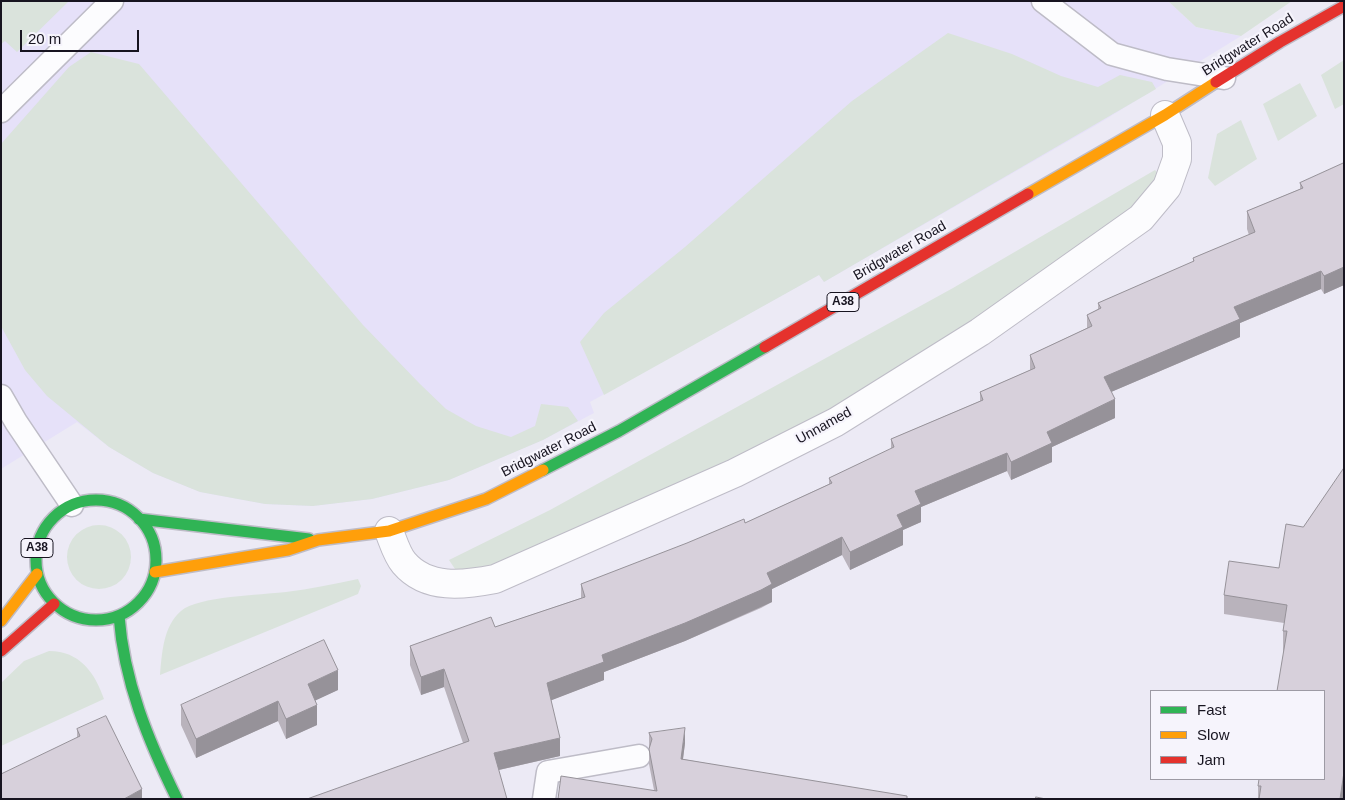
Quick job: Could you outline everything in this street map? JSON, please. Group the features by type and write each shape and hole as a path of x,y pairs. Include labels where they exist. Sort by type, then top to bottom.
{"main road":[{"name":"Bridgwater Road","path":"155,572 288,550 318,540 389,531 486,499 619,431 1164,115 1280,42 1344,6"},
{"name":"A38","path":"96,500 119,505 139,519 152,539 157,555 151,585 138,603 119,616 97,621 74,617 54,604 37,574 36,553 42,533 54,516 72,505 96,500"},
{"name":"Bridgwater Road","path":"139,519 291,535 318,540"},
{"name":"A38","path":"1,621 37,574"},
{"path":"1,651 54,604"},
{"path":"119,616 120,641 130,690 148,738 177,799"}],"street":[{"name":"Unnamed","path":"389,531 403,562 418,576 450,584 469,584 495,579 736,473 836,422 980,332 1141,218 1167,187 1177,159 1177,142 1164,115"}],"lane":[{"path":"1,111 112,1"},
{"path":"1043,1 1112,54 1167,69 1224,78"},
{"path":"1,396 16,422 72,505"},
{"path":"544,799 548,772 639,756"}],"shaded area":[{"path":"1,1 1168,1 1196,27 1241,36 1098,124 824,282 819,275 590,402 594,413 543,440 449,480 372,499 313,506 265,504 200,492 153,473 109,447 77,422 1,469"},
{"path":"1,1 69,1 17,52 5,41 1,44"},
{"path":"1168,1 1292,1 1241,36 1196,27"},
{"path":"948,33 1012,54 1061,76 1098,87 1120,75 1152,82 1156,89 824,282 819,275 604,395 580,342 604,313 685,247 852,101"},
{"path":"91,52 139,64 363,325 446,409 476,426 511,437 535,426 541,404 568,407 578,421 543,440 449,480 372,499 313,506 265,504 200,492 153,473 109,447 47,396 25,370 2,328 1,144 69,67"},
{"path":"1344,60 1344,104 1335,109 1321,75"},
{"path":"1300,83 1317,116 1278,141 1263,104"},
{"path":"1241,120 1257,159 1215,186 1208,178 1217,134"},
{"path":"1155,170 1158,173 1153,190 1138,211 827,417 501,564 473,571 455,569 449,560 550,510 953,288"},
{"path":"99,525 117,531 125,539 131,557 125,575 117,583 99,589 81,583 73,575 67,557 73,539 81,531"},
{"path":"358,579 361,586 358,594 160,675 164,641 170,624 181,611 189,606 215,599 295,591"},
{"path":"49,651 69,655 85,665 91,672 104,699 1,746 1,683 24,661"}],"building":[{"path":"1344,163 1344,267 1324,276 1321,271 1234,307 1240,319 1104,377 1115,399 1047,432 1052,443 1011,462 1007,453 915,491 921,504 897,515 903,527 850,552 842,537 767,573 772,584 761,590 685,623 602,655 604,662 547,683 560,738 494,753 507,799 307,799 469,741 444,669 421,677 410,646 491,617 495,627 585,597 581,584 744,519 745,523 832,483 829,478 894,447 891,439 983,400 980,392 1035,368 1030,355 1092,326 1087,315 1101,308 1098,303 1194,261 1193,258 1255,232 1247,211 1303,188 1300,183"},
{"path":"1344,468 1344,772 1340,799 1259,799 1261,786 1258,786 1259,780 1325,780 1325,690 1277,690 1287,631 1283,631 1287,605 1224,595 1229,561 1279,568 1286,524 1303,527"},
{"path":"324,640 338,670 308,684 317,705 286,719 278,701 196,739 181,705"},
{"path":"106,716 142,789 124,799 1,799 1,774 80,736 77,729"},
{"path":"685,728 681,759 907,796 907,799 558,799 561,776 657,791 649,749 652,739 649,733"}],"traffic: fast":[{"path":"543,470 619,431 765,347"},
{"path":"96,500 108,501 119,505 129,510 138,518 146,527 151,537 155,548 156,560 155,572 151,583 146,593 138,602 129,610 119,615 108,619 96,620 84,619 73,615 63,610 54,602 46,593 41,583 37,572 36,560 37,548 41,537 46,527 54,518 63,510 73,505 84,501 96,500"},
{"path":"139,519 309,539"},
{"path":"119,616 126,664 139,710 156,755 177,799"}],"traffic: slow":[{"path":"1028,194 1165,115 1216,82"},
{"path":"155,572 288,550 318,540 389,531 486,499 543,470"},
{"path":"1,621 37,574"}],"traffic: jam":[{"path":"1216,82 1280,42 1344,6"},
{"path":"765,347 1028,194"},
{"path":"1,651 54,604"}]}
